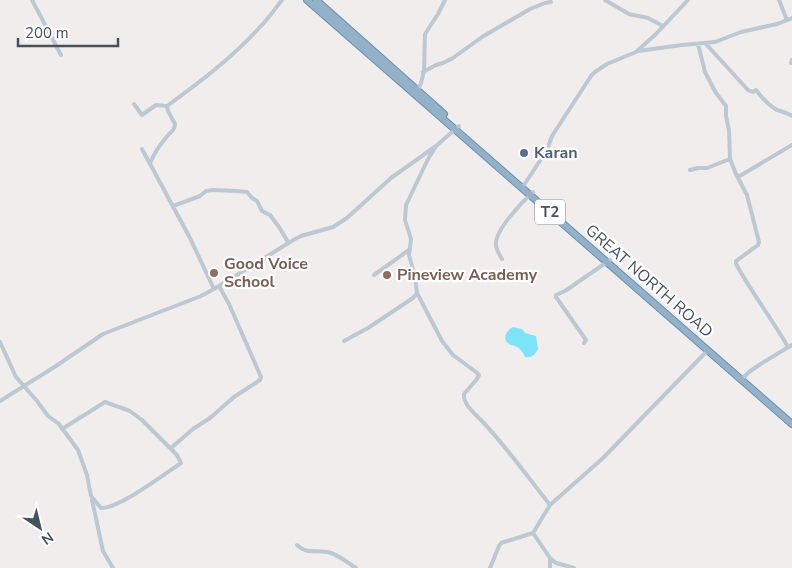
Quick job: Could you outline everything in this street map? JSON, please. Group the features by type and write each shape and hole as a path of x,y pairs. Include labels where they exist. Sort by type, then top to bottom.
{"highway":[{"name":"GREAT NORTH ROAD","path":"307,0 524,186 792,424"},
{"name":"GREAT NORTH ROAD","path":"316,0 416,92"},
{"name":"GREAT NORTH ROAD","path":"742,379 792,420"}],"street":[{"path":"32,0 62,55"},
{"path":"134,104 142,115 156,105 167,106 242,46 282,0"},
{"path":"416,92 423,72 425,34 445,0"},
{"path":"605,0 629,14 652,20 663,26"},
{"path":"636,52 688,0"},
{"path":"524,186 547,150 552,136 595,72 636,52 721,40 741,32 790,20 779,0"},
{"path":"423,72 452,58 482,37 530,9 552,2"},
{"path":"705,43 748,90 752,92 756,90 764,101 792,116"},
{"path":"698,44 705,72 716,93 726,106 730,159 748,199 759,243 736,261 736,264 751,290 790,346 758,365 742,379"},
{"path":"150,164 156,150 174,130 175,124 167,106"},
{"path":"0,401 102,334 201,296 288,242 339,224 391,178 436,146 457,128"},
{"path":"738,177 792,145"},
{"path":"436,146 406,204 405,220 411,239 409,250 418,293 442,341 453,355 478,375 477,379 464,394 464,399 472,411 501,441 550,505"},
{"path":"142,149 190,238 214,289"},
{"path":"690,170 706,168 730,159"},
{"path":"173,206 200,196 206,191 247,192 256,200 262,211 270,215 288,242"},
{"path":"502,259 496,245 497,237 507,220 531,193"},
{"path":"374,275 409,250"},
{"path":"584,343 586,340 556,295 609,261"},
{"path":"171,448 234,397 250,388 261,377 229,304 219,286"},
{"path":"344,341 368,328 418,293"},
{"path":"0,342 16,378 25,386 48,416 57,422 74,444 81,457 87,474 103,551 113,568"},
{"path":"490,568 501,543 533,533 550,505 603,458 709,350"},
{"path":"62,429 104,402 130,411 142,420 171,448 181,463 129,497 103,509 91,496"},
{"path":"533,533 550,558 556,563 574,568"},
{"path":"297,545 308,552 333,554 356,568"},
{"path":"550,558 550,568"}],"water":[{"path":"513,327 536,336 538,349 533,356 525,357 520,349 510,345 505,340 509,330"}],"place":[{"name":"Karan","path":"524,153"},
{"name":"Good Voice School","path":"214,273"},
{"name":"Pineview Academy","path":"387,275"}]}
